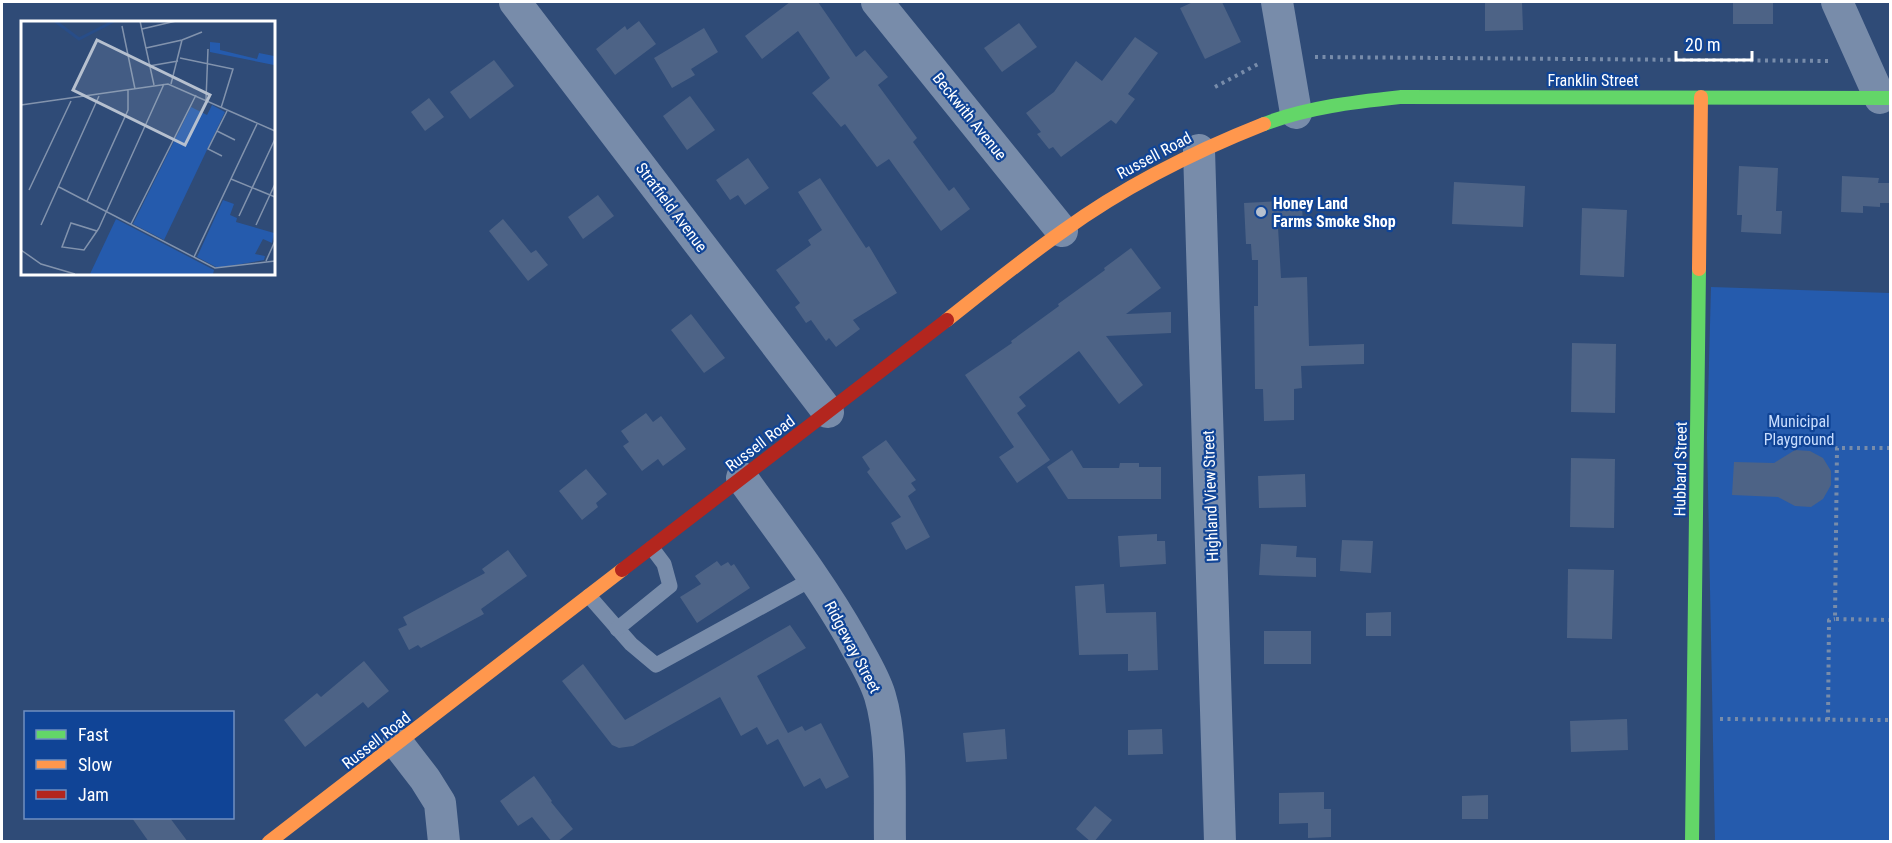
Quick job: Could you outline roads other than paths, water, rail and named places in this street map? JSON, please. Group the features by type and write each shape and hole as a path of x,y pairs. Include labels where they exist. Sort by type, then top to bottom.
{"main road":[{"name":"Franklin Street","path":"1296,113 1364,101 1412,97 1885,98"},
{"name":"Hubbard Street","path":"1692,842 1701,97"},
{"name":"Russell Road","path":"269,842 1062,231 1129,186 1199,150 1296,113"}],"street":[{"name":"Stratfield Avenue","path":"515,2 828,412"},
{"name":"Beckwith Avenue","path":"878,2 1062,231"},
{"path":"1277,2 1296,113"},
{"path":"1837,2 1885,98"},
{"name":"Highland View Street","path":"1199,150 1220,842"},
{"name":"Ridgeway Street","path":"742,478 814,578 867,665 880,697 888,749 890,842"},
{"path":"398,744 440,803 444,842"}],"lane":[{"path":"617,629 670,586 664,564 652,548"},
{"path":"590,596 631,644 656,665 814,578"}],"place":[{"name":"Honey Land Farms Smoke Shop","path":"1261,212"}],"park label":[{"name":"Municipal Playground","path":"1799,430"}]}
